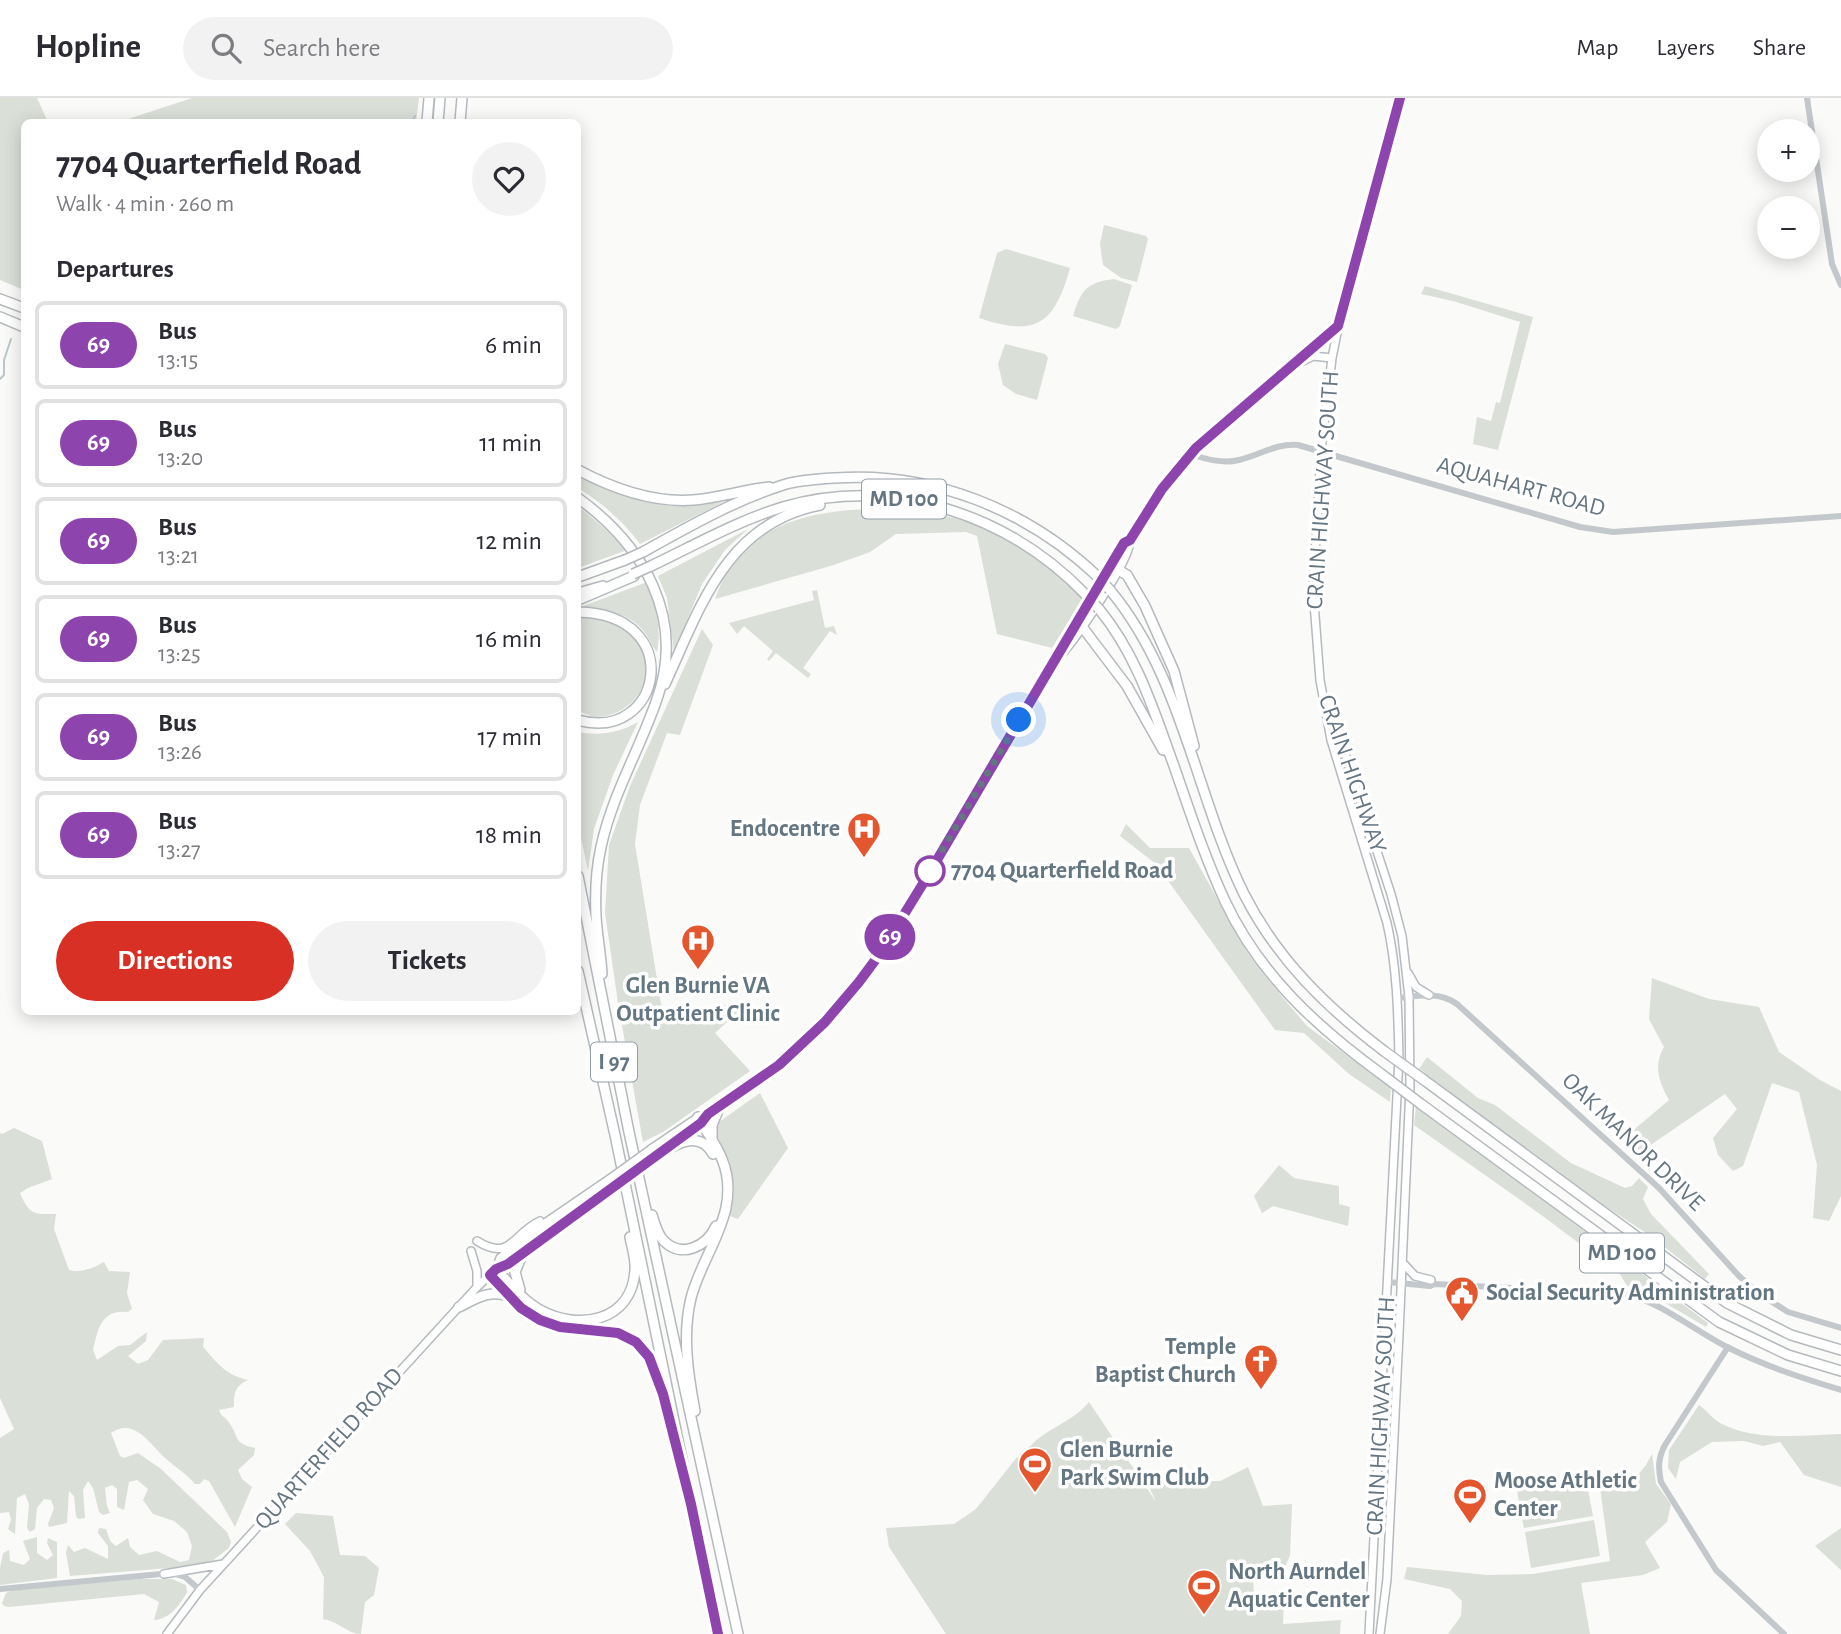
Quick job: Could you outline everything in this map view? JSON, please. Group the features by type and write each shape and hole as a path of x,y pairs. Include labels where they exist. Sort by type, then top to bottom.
{"highway":[{"path":"427,119 429,98"},
{"path":"438,119 440,98"},
{"path":"460,119 462,98"},
{"path":"0,299 21,306"},
{"path":"0,317 21,326"},
{"path":"581,471 629,491 669,500 696,500 784,485"},
{"name":"MD 100","path":"581,576 643,552 720,511 784,485 824,478 871,477 916,482 944,488 1020,519 1102,574 1110,590 1138,627 1158,665 1245,895 1273,943 1311,989 1384,1051 1727,1303 1791,1335 1841,1350"},
{"name":"MD 100","path":"633,575 748,519 807,502 870,497 913,500 940,506 991,525 1021,541 1050,561 1086,595 1118,635 1139,673 1226,903 1242,933 1268,970 1319,1026 1719,1322 1788,1355 1841,1371"},
{"path":"581,501 633,549 654,586 666,638 664,671 658,697 612,807 600,849 596,916 603,972 600,992"},
{"path":"648,721 712,583 730,557 755,534 797,512 828,504 870,501 940,506"},
{"path":"1102,574 1118,570 1127,575 1166,651 1180,692 1206,795"},
{"path":"581,592 633,575"},
{"path":"581,599 633,575"},
{"path":"581,612 610,617 630,627 646,646 651,667 651,678 645,695 622,718 602,724 581,720"},
{"path":"1080,624 1143,712 1167,758 1198,832"},
{"name":"I 97","path":"581,892 629,1132 738,1634"},
{"name":"I 97","path":"581,985 615,1135 718,1634"},
{"path":"581,991 589,1023"},
{"path":"629,1132 658,1234 668,1245 683,1250 703,1244 712,1234 719,1219 722,1198 720,1174 711,1145 711,1130 720,1106"},
{"path":"699,1120 726,1172 727,1209 720,1232 691,1296 686,1337 692,1396 722,1557"},
{"path":"493,1272 526,1301 551,1315 584,1321 602,1318 615,1310 631,1288 635,1263 615,1135"},
{"path":"652,1154 686,1140 711,1145"},
{"path":"523,1253 515,1277 526,1301"},
{"path":"493,1272 509,1297"},
{"path":"458,1307 489,1293 500,1293 549,1324 571,1329 618,1333 627,1336 643,1349 659,1381 691,1504"}],"main road":[{"name":"CRAIN HIGHWAY SOUTH","path":"1320,680 1312,590 1321,451 1332,358 1338,326 1400,98"},
{"name":"QUARTERFIELD ROAD","path":"1080,624 1102,574 1124,543 1130,540 1162,489 1190,454 1338,326"},
{"name":"QUARTERFIELD ROAD","path":"1291,368 1313,356 1332,358"},
{"name":"QUARTERFIELD ROAD","path":"167,1634 200,1590 493,1272 523,1253 606,1186 779,1065 825,1022 879,955 1053,665 1118,570 1131,547 1130,540"},
{"name":"CRAIN HIGHWAY","path":"1320,680 1361,796 1402,936 1409,997 1410,1063 1400,1311"},
{"name":"CRAIN HIGHWAY","path":"1320,680 1331,740 1394,952 1399,1058 1388,1282"},
{"path":"1406,972 1416,987 1429,995"},
{"name":"QUARTERFIELD ROAD","path":"493,1272 500,1258 554,1215 606,1186"},
{"path":"477,1241 494,1250 504,1248 532,1225 554,1215"},
{"path":"471,1251 477,1271 477,1287"},
{"path":"1402,1259 1411,1274 1432,1282"},
{"name":"CRAIN HIGHWAY SOUTH","path":"1369,1634 1388,1282"},
{"name":"CRAIN HIGHWAY SOUTH","path":"1380,1634 1387,1578 1400,1311"},
{"path":"164,1574 224,1564"}],"street":[{"path":"1807,98 1832,264 1841,285"},
{"name":"AQUAHART ROAD","path":"1190,454 1227,461 1290,444 1595,530 1643,531 1841,516"},
{"name":"OAK MANOR DRIVE","path":"1397,998 1429,995 1448,998 1467,1012 1659,1188 1739,1276 1758,1293 1788,1312 1841,1328"},
{"path":"1388,1282 1430,1286 1432,1282 1628,1294 1645,1299 1727,1347 1787,1374 1841,1390"},
{"path":"1727,1347 1665,1445 1659,1472 1661,1482 1716,1570 1784,1634"},
{"path":"0,1589 164,1574 185,1577 200,1590"}],"shaded area":[{"path":"0,98 37,98 47,119 21,119 21,289 0,280"},
{"path":"192,98 419,98 416,119 128,119"},
{"path":"1104,225 1146,236 1148,239 1137,282 1121,278 1103,265 1100,244"},
{"path":"1006,249 1070,268 1057,303 1040,322 1029,326 1015,326 979,318 997,253"},
{"path":"1114,279 1132,285 1120,326 1116,329 1073,316 1086,289"},
{"path":"1425,286 1533,317 1498,450 1473,444 1477,417 1491,421 1496,402 1500,403 1520,322 1421,294"},
{"path":"1005,344 1045,354 1048,358 1037,400 1016,394 1003,385 998,364"},
{"path":"581,478 636,499 670,506 723,502 640,544 612,513 581,490"},
{"path":"581,509 603,527 627,550 581,567"},
{"path":"875,509 934,514 990,530 1032,555 1083,598 1052,648 997,634 977,536 966,532 896,534 870,552 834,565 715,599 726,574 741,554 778,527 824,513"},
{"path":"748,529 725,550 702,584 674,652 667,598 658,576"},
{"path":"647,582 658,625 657,652 645,633 632,620 615,613 581,607"},
{"path":"817,590 825,628 834,626 837,635 830,631 803,668 811,674 808,678 776,653 769,661 767,659 773,651 744,626 737,634 729,623 814,600 812,591"},
{"path":"590,617 622,627 638,641 645,655 647,669 638,695 614,714 598,717 581,712 581,618"},
{"path":"702,629 713,645 680,735 667,733 640,805 635,844 662,1010 668,1018 677,1019 737,1002 739,1011 715,1033 750,1071 663,1132 643,1142 605,913 609,845 630,786"},
{"path":"638,722 613,775 594,829 588,871 581,837 581,732 609,733"},
{"path":"1126,824 1150,848 1189,848 1247,952 1273,986 1307,1026 1391,1088 1390,1102 1349,1074 1304,1033 1275,1030 1156,864 1120,836"},
{"path":"1652,978 1709,999 1759,1007 1779,1052 1841,1091 1841,1196 1829,1221 1813,1218 1817,1165 1799,1092 1772,1083 1743,1166 1733,1171 1718,1155 1713,1138 1737,1109 1725,1094 1636,1155 1623,1143 1669,1100 1662,1087 1658,1067 1664,1047 1649,1019"},
{"path":"1427,1057 1478,1098 1495,1105 1571,1163 1625,1188 1632,1186 1639,1178 1648,1187 1643,1199 1651,1214 1709,1274 1705,1279 1652,1237 1599,1202 1419,1069"},
{"path":"760,1093 788,1148 738,1219 730,1216 734,1189 729,1161 715,1131 719,1122"},
{"path":"1416,1106 1708,1323 1706,1327 1645,1291 1627,1286 1620,1274 1414,1125"},
{"path":"14,1128 42,1141 52,1179 20,1193 30,1210 42,1214 56,1214 54,1229 69,1270 87,1269 104,1262 109,1271 130,1272 127,1293 132,1309 112,1314 102,1322 93,1350 97,1360 118,1346 130,1345 147,1332 146,1341 128,1356 138,1364 148,1360 163,1340 204,1338 203,1347 218,1364 228,1372 248,1380 236,1390 234,1407 219,1410 238,1440 255,1448 254,1455 238,1470 242,1479 252,1487 235,1527 209,1481 204,1479 200,1484 195,1484 134,1430 119,1429 111,1433 120,1456 124,1458 138,1453 161,1469 227,1532 231,1542 229,1548 207,1565 70,1576 66,1553 68,1545 74,1552 85,1548 108,1559 108,1546 98,1533 99,1528 106,1529 110,1541 116,1546 128,1538 130,1547 139,1555 157,1551 180,1562 189,1560 192,1546 187,1532 174,1521 153,1514 143,1500 148,1489 137,1480 129,1482 124,1510 117,1507 117,1489 112,1485 105,1488 110,1513 103,1515 99,1512 93,1488 88,1481 83,1490 85,1518 78,1519 76,1516 74,1496 69,1491 67,1523 49,1527 54,1508 51,1500 44,1499 37,1508 35,1529 30,1532 27,1528 29,1504 25,1494 17,1498 15,1534 8,1529 11,1520 9,1512 0,1513 0,1438 14,1429 0,1398 0,1133"},
{"path":"1279,1165 1294,1178 1339,1186 1339,1204 1350,1207 1348,1226 1273,1206 1262,1213 1254,1196"},
{"path":"1089,1402 1156,1502 1147,1482 1220,1481 1248,1467 1263,1506 1292,1504 1290,1555 1284,1570 1253,1574 1254,1598 1284,1603 1283,1624 1341,1620 1340,1634 946,1634 889,1547 886,1528 954,1524 976,1509 1017,1457 1033,1467 1038,1459 1026,1451"},
{"path":"1699,1405 1720,1423 1748,1433 1779,1436 1841,1434 1841,1487 1804,1475 1780,1442 1763,1446 1744,1441 1712,1442 1680,1462 1676,1479 1668,1468 1669,1450"},
{"path":"1652,1454 1656,1484 1671,1504 1667,1522 1645,1542 1660,1568 1643,1575 1581,1583 1590,1634 1448,1634 1461,1616 1462,1601 1450,1589 1404,1579 1407,1567 1487,1575 1533,1574 1610,1561 1598,1473 1624,1492"},
{"path":"1586,1479 1593,1516 1524,1528 1517,1491"},
{"path":"296,1513 333,1516 340,1555 365,1556 379,1568 374,1595 365,1602 361,1634 323,1619 324,1577 310,1551 285,1524"},
{"path":"1594,1520 1600,1556 1531,1568 1525,1532"},
{"path":"1841,1528 1841,1570 1815,1546"},
{"path":"37,1537 37,1553 47,1560 53,1555 47,1543 48,1538 57,1542 57,1578 0,1585 3,1553 9,1550 10,1561 24,1565 30,1559 23,1541"},
{"path":"139,1579 172,1579 186,1585 187,1592 170,1614 154,1620 159,1602 144,1594 9,1607 2,1603 6,1593 13,1590"}],"waterway":[{"path":"0,379 4,375 4,360 11,339"}],"bus line":[{"name":"69","path":"718,1634 691,1504 663,1394 649,1357 627,1336 607,1331 560,1327 540,1320 521,1308 490,1275 779,1065 825,1022 859,982 924,882 1124,543 1130,540 1162,489 1201,443 1338,326 1400,98"}],"place":[{"name":"Endocentre","path":"864,859"},
{"name":"7704 Quarterfield Road","path":"930,871"},
{"name":"Glen Burnie VA Outpatient Clinic","path":"698,971"},
{"name":"Social Security Administration","path":"1462,1323"},
{"name":"Temple Baptist Church","path":"1261,1391"},
{"name":"Glen Burnie Park Swim Club","path":"1035,1494"},
{"name":"Moose Athletic Center","path":"1470,1525"},
{"name":"North Aurndel Aquatic Center","path":"1204,1616"}],"route":[{"path":"930,871 1019,720"}]}
